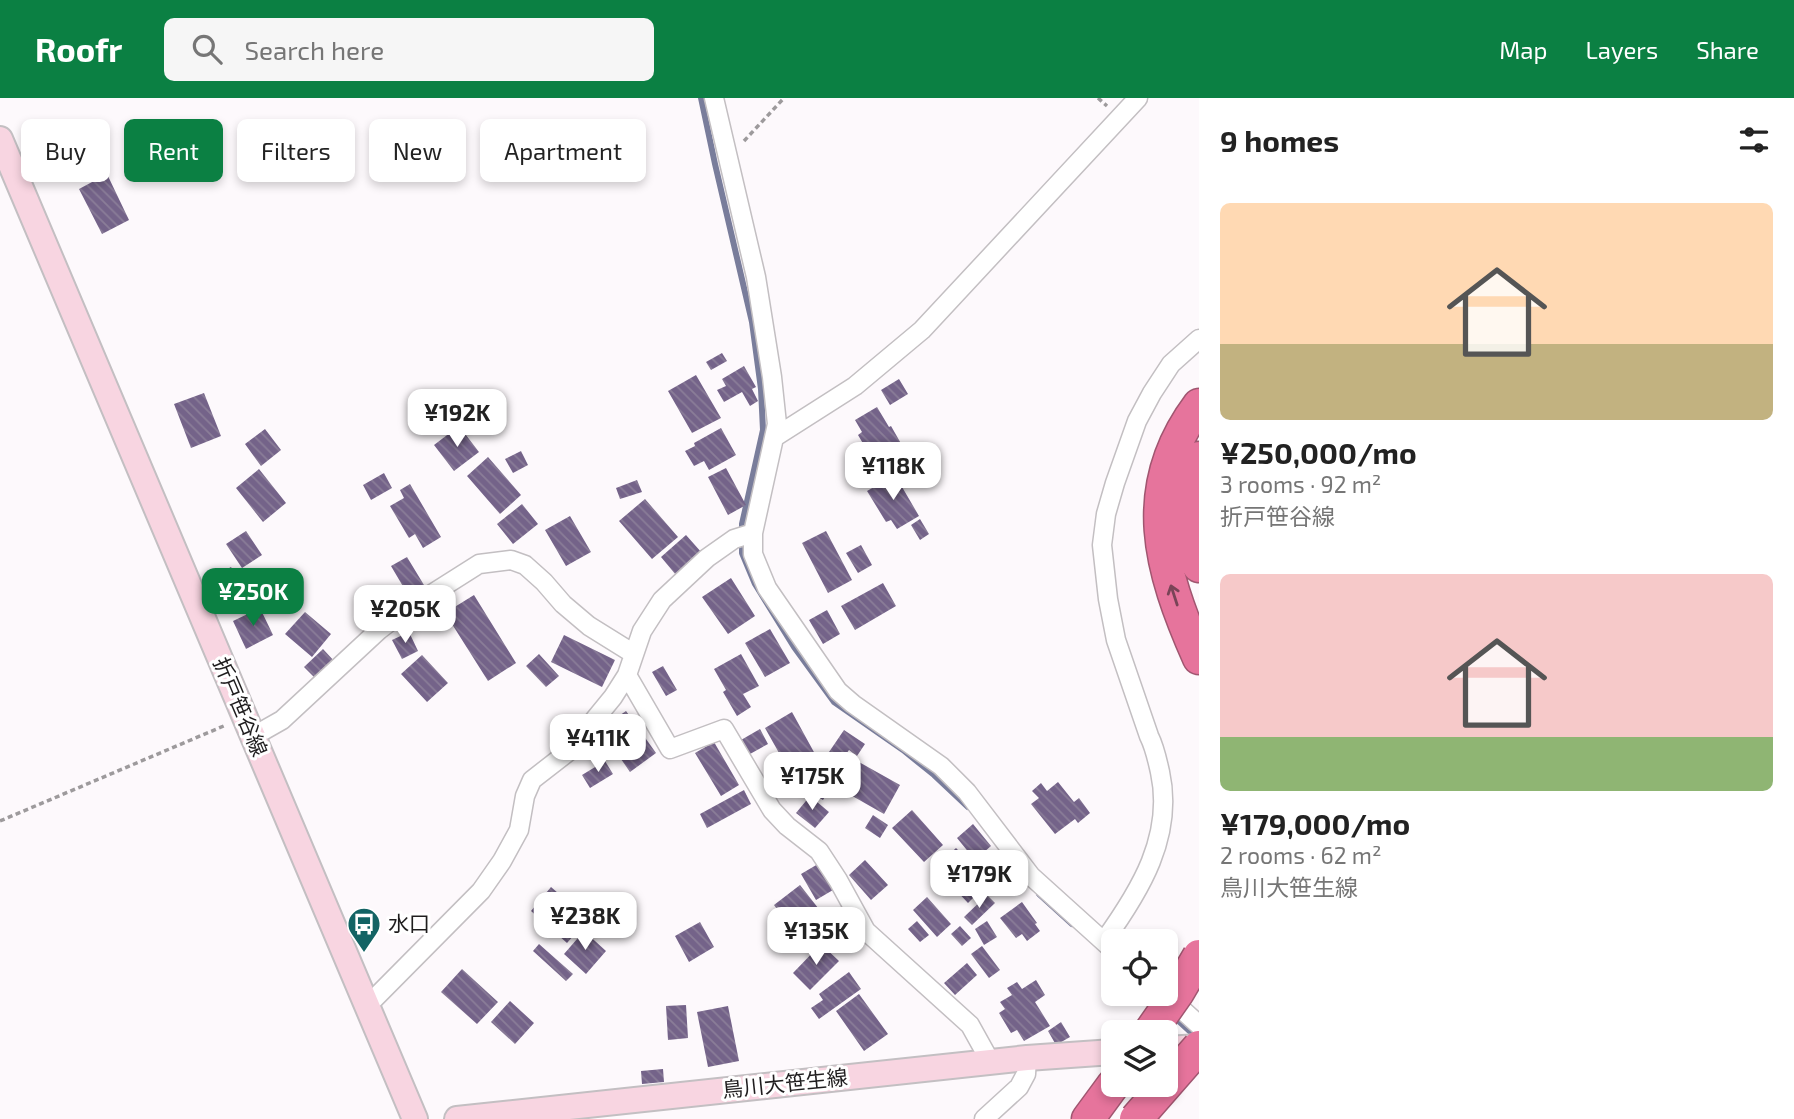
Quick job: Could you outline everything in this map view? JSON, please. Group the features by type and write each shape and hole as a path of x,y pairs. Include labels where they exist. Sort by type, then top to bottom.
{"highway":[{"path":"1199,405 1186,423 1174,449 1165,473 1160,502 1164,558 1173,596 1199,658"},
{"path":"1199,458 1188,510 1190,537 1199,566"},
{"path":"1158,1020 1199,956"},
{"path":"1178,1050 1199,1025"},
{"path":"1114,1109 1199,1047"},
{"path":"1114,1109 1132,1097"}],"main road":[{"name":"折戸笹谷線","path":"0,139 415,1119"},
{"path":"1178,1048 1199,1047"},
{"name":"鳥川大笹生線","path":"457,1119 990,1061 1101,1053"}],"street":[{"path":"714,98 756,277 772,377 777,424 775,437 745,536 767,588 838,691 941,766 967,792 1031,876 1101,939"},
{"path":"775,437 855,386 922,330 1138,98"},
{"path":"1117,929 1154,857 1161,832 1164,801 1155,747 1144,725 1116,640 1102,545 1106,514 1137,421 1171,364 1199,339"},
{"path":"367,1006 481,891 519,830 525,796 532,780 568,752 613,697 627,675 642,631 662,600 708,558 745,536"},
{"path":"248,727 282,720 389,622 479,564 511,560 525,565 589,626 634,654"},
{"path":"627,675 670,749 724,729 772,810 787,826 819,851 866,931 970,1025 990,1061"},
{"path":"1178,1006 1199,1025"},
{"path":"984,1119 1019,1087 1026,1074 1027,1058"}],"path":[{"path":"728,158 784,98"},
{"path":"0,821 248,727"}],"building":[{"path":"110,180 129,220 102,234 79,189 92,182"},
{"path":"722,353 727,361 711,370 706,362"},
{"path":"744,366 756,387 752,389 758,401 750,406 742,392 724,402 717,390 726,386 722,379"},
{"path":"696,375 721,418 692,433 668,391"},
{"path":"899,379 908,394 890,405 881,390"},
{"path":"204,393 221,436 191,448 174,404"},
{"path":"877,407 903,447 875,464 858,435 862,432 855,420"},
{"path":"459,426 479,452 454,471 434,445"},
{"path":"721,428 736,455 709,470 704,461 694,466 685,451"},
{"path":"265,429 281,450 261,466 245,444"},
{"path":"521,451 528,465 513,473 505,459"},
{"path":"488,457 521,495 500,514 467,476"},
{"path":"907,459 916,474 904,481 895,466"},
{"path":"726,468 746,505 728,515 708,477"},
{"path":"259,469 286,503 263,522 236,488"},
{"path":"384,473 392,488 371,500 363,485"},
{"path":"895,475 919,516 897,529 891,520 886,522 867,491"},
{"path":"637,480 642,492 620,499 616,488"},
{"path":"410,484 441,537 423,548 415,534 409,538 390,506 404,498 400,490"},
{"path":"645,499 678,537 652,559 619,521"},
{"path":"522,504 538,524 513,544 497,524"},
{"path":"570,516 591,552 566,566 545,530"},
{"path":"920,519 929,534 920,540 911,525"},
{"path":"246,531 262,555 242,568 226,544"},
{"path":"826,531 852,580 828,593 802,543"},
{"path":"686,535 702,553 676,575 661,557"},
{"path":"861,545 872,565 858,573 846,553"},
{"path":"407,557 427,590 411,600 391,566"},
{"path":"231,567 238,579 226,586 218,574"},
{"path":"731,578 755,616 728,634 702,597"},
{"path":"253,579 262,595 241,607 232,591"},
{"path":"883,583 896,606 855,630 841,606"},
{"path":"474,595 516,663 488,681 445,613"},
{"path":"260,608 273,635 246,649 233,621"},
{"path":"827,610 840,634 823,644 809,620"},
{"path":"305,612 331,634 312,657 285,634"},
{"path":"770,629 790,663 765,677 745,643"},
{"path":"409,632 418,651 402,659 392,640"},
{"path":"564,635 615,660 602,687 551,662"},
{"path":"323,649 335,662 316,679 304,667"},
{"path":"539,654 559,676 546,687 526,666"},
{"path":"741,654 759,686 743,694 751,707 737,716 714,669"},
{"path":"422,655 448,683 427,702 401,674"},
{"path":"663,666 677,690 666,696 652,672"},
{"path":"626,711 656,753 630,772 600,729"},
{"path":"792,712 815,754 788,769 765,728"},
{"path":"760,729 768,744 750,754 741,740"},
{"path":"844,730 865,744 857,756 849,750 841,761 829,752"},
{"path":"714,742 739,785 721,796 695,753"},
{"path":"850,757 900,785 884,814 833,785"},
{"path":"605,761 613,774 590,788 582,775"},
{"path":"1058,782 1074,802 1079,798 1090,813 1078,823 1075,819 1055,834 1031,804 1039,798 1032,791 1041,783 1047,791"},
{"path":"816,786 827,793 823,800 812,793"},
{"path":"744,790 751,804 707,828 700,814"},
{"path":"810,796 829,812 815,828 796,813"},
{"path":"912,810 943,845 924,862 892,828"},
{"path":"873,815 888,825 880,838 865,828"},
{"path":"973,824 991,846 975,860 957,838"},
{"path":"956,848 989,882 968,903 935,868"},
{"path":"865,860 888,885 871,900 849,875"},
{"path":"818,864 833,890 816,900 801,874"},
{"path":"1003,866 1014,879 1004,888 993,875"},
{"path":"800,885 826,918 799,938 774,905"},
{"path":"551,887 588,919 567,943 531,911"},
{"path":"987,895 995,903 972,925 964,917"},
{"path":"927,897 951,924 937,937 913,910"},
{"path":"1022,902 1040,931 1027,941 1022,934 1016,938 1000,918"},
{"path":"917,921 929,935 920,942 908,929"},
{"path":"987,921 997,937 984,945 975,929"},
{"path":"700,922 714,947 689,962 675,936"},
{"path":"960,926 971,938 962,946 951,934"},
{"path":"584,931 606,951 586,974 564,954"},
{"path":"539,944 573,974 566,981 533,951"},
{"path":"821,944 839,961 810,990 793,973"},
{"path":"982,946 1000,970 989,978 971,954"},
{"path":"967,963 977,975 955,995 944,983"},
{"path":"462,969 498,1002 477,1024 441,992"},
{"path":"849,972 861,989 819,1019 811,1008 823,1000 819,994"},
{"path":"1036,980 1045,995 1035,1002 1050,1026 1024,1041 1017,1030 1011,1033 999,1013 1005,1009 1000,1002 1012,995 1007,988 1017,982 1022,989"},
{"path":"859,994 888,1034 864,1051 836,1011"},
{"path":"510,1001 534,1023 515,1044 491,1022"},
{"path":"686,1005 688,1038 668,1040 666,1006"},
{"path":"728,1006 739,1061 708,1067 697,1012"},
{"path":"1061,1022 1070,1037 1056,1045 1048,1031"},
{"path":"663,1069 664,1082 642,1084 641,1071"}],"waterway":[{"path":"701,98 752,322 761,389 763,430 742,524 742,553 755,584 794,647 834,702 903,750 968,807"},
{"path":"1039,894 1072,924"},
{"path":"1171,1014 1196,1037"}],"place":[{"name":"水口","path":"364,954"}]}
